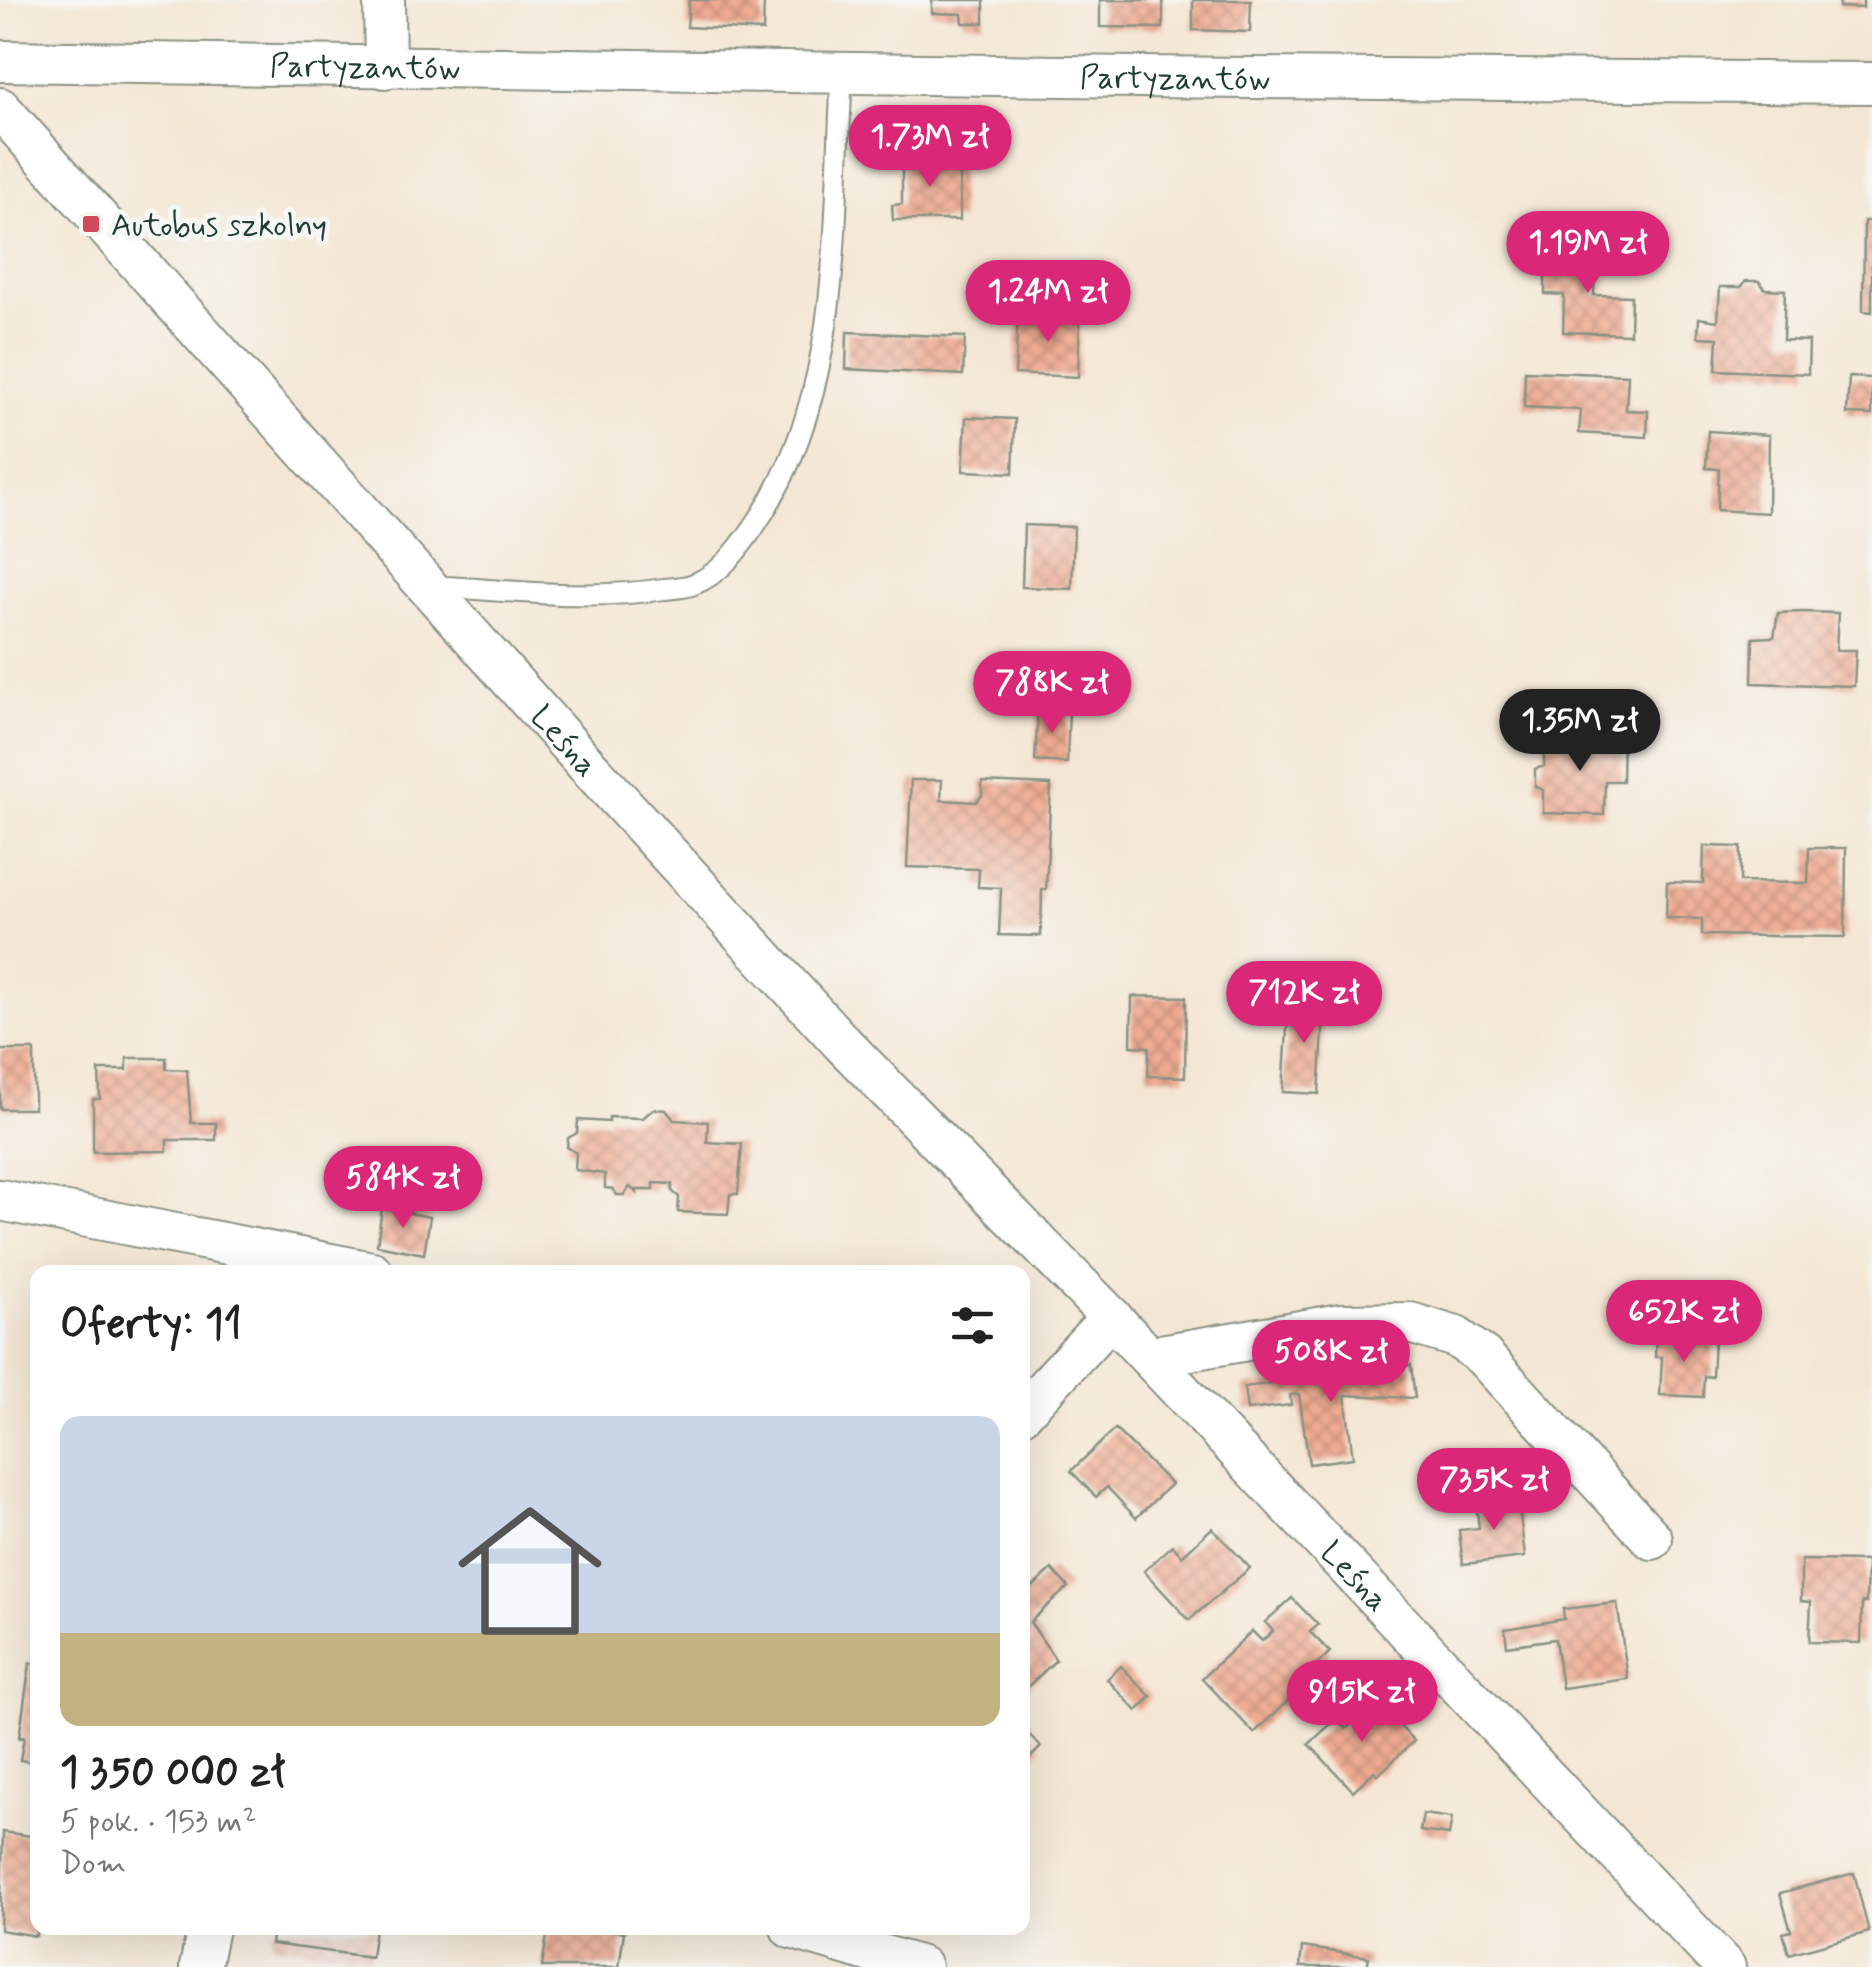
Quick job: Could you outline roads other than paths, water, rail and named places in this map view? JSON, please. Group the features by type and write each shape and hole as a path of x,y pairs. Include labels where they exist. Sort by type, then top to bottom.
{"street":[{"path":"384,0 385,68"},
{"name":"Partyzantów","path":"0,61 1872,83"},
{"name":"Leśna","path":"0,108 586,764 841,1042 1149,1356 1724,1967"},
{"path":"0,1200 336,1265"},
{"path":"1030,1404 1111,1317"},
{"path":"1149,1356 1341,1324 1410,1323 1456,1337 1483,1356 1652,1539"},
{"path":"200,1967 207,1935"},
{"path":"814,1935 921,1967"}],"lane":[{"path":"427,586 635,594 694,584 731,559 762,515 789,461 820,370 830,276 842,73"}],"place":[{"name":"Autobus szkolny","path":"91,224"}]}
